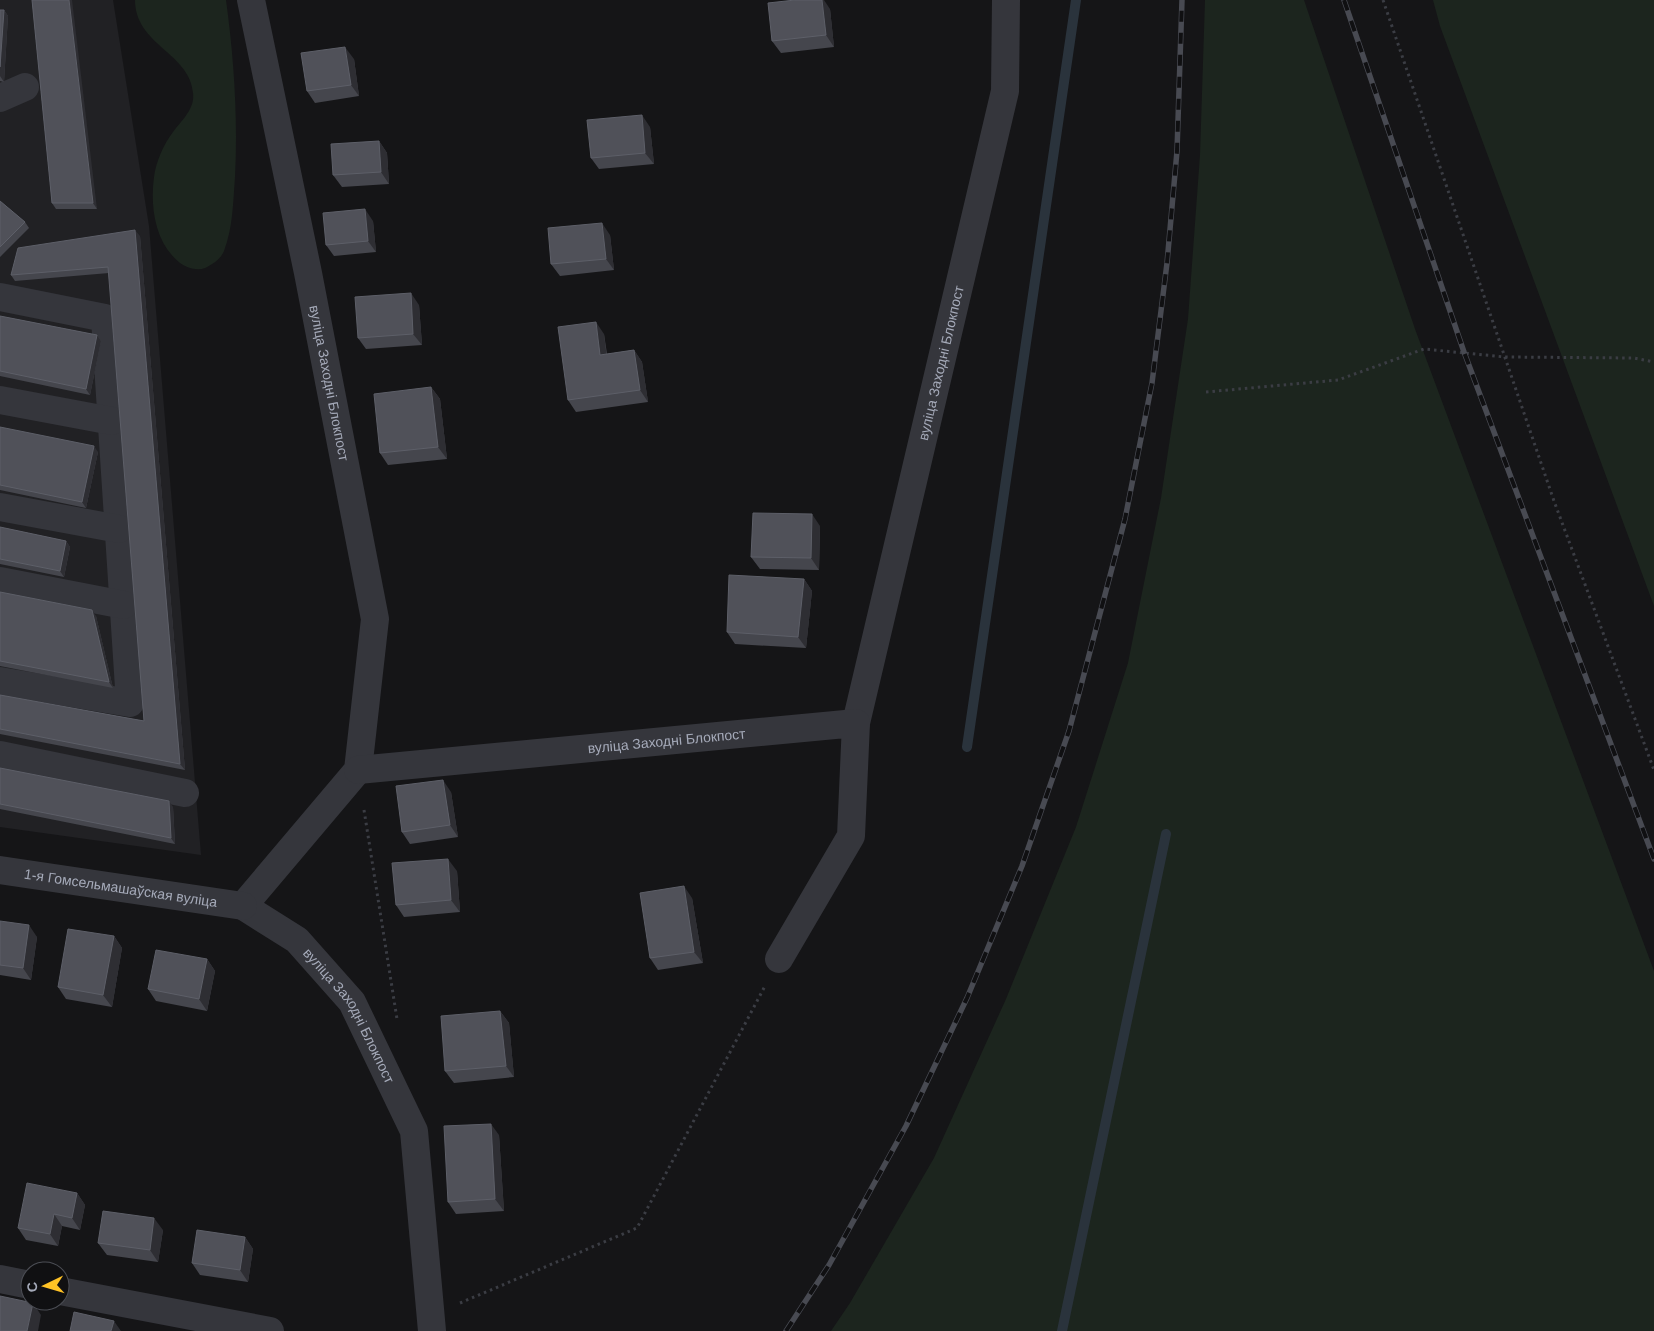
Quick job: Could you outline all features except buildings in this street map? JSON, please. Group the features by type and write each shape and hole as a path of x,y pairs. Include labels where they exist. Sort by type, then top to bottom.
{"street":[{"name":"вуліца Заходні Блокпост","path":"251,0 308,273 374,619 358,770 856,723"},
{"name":"вуліца Заходні Блокпост","path":"779,959 851,836 856,723 1005,91 1006,0"},
{"path":"0,98 25,87"},
{"path":"0,297 105,318 130,704 0,681"},
{"path":"0,400 112,421"},
{"path":"0,507 119,529"},
{"path":"0,581 124,605"},
{"path":"0,755 185,793"},
{"path":"244,906 358,770"},
{"name":"1-я Гомсельмашаўская вуліца","path":"0,870 244,906"},
{"name":"вуліца Заходні Блокпост","path":"244,906 297,940 352,1002 414,1131 432,1323"},
{"path":"0,1279 20,1283"},
{"path":"70,1292 270,1331"}],"path":[{"path":"1383,0 1554,501 1654,770"},
{"path":"1206,392 1338,380 1424,349 1505,357 1634,358 1654,362"},
{"path":"358,770 398,1024"},
{"path":"432,1323 637,1228 779,959"}],"shaded area":[{"path":"0,0 113,0 149,226 201,855 0,827"},
{"path":"135,0 226,0 236,110 233,206 231,224 224,251 216,261 202,269 186,266 172,255 165,245 156,224 153,200 155,171 161,153 192,104 193,93 190,79 183,68 144,28 137,15"},
{"path":"1205,0 1304,0 1415,329 1654,971 1654,1331 831,1331 850,1303 934,1158 1006,999 1076,827 1128,663 1161,498 1188,319 1200,155"},
{"path":"1433,0 1654,0 1654,606 1440,26"}],"waterway":[{"path":"967,747 1076,0"},
{"path":"1062,1331 1166,834"}],"railway":[{"path":"786,1331 829,1265 906,1126 967,998 1022,866 1069,731 1125,519 1152,383 1167,263 1177,151 1182,0"},
{"path":"1344,0 1464,352 1654,859"}]}
